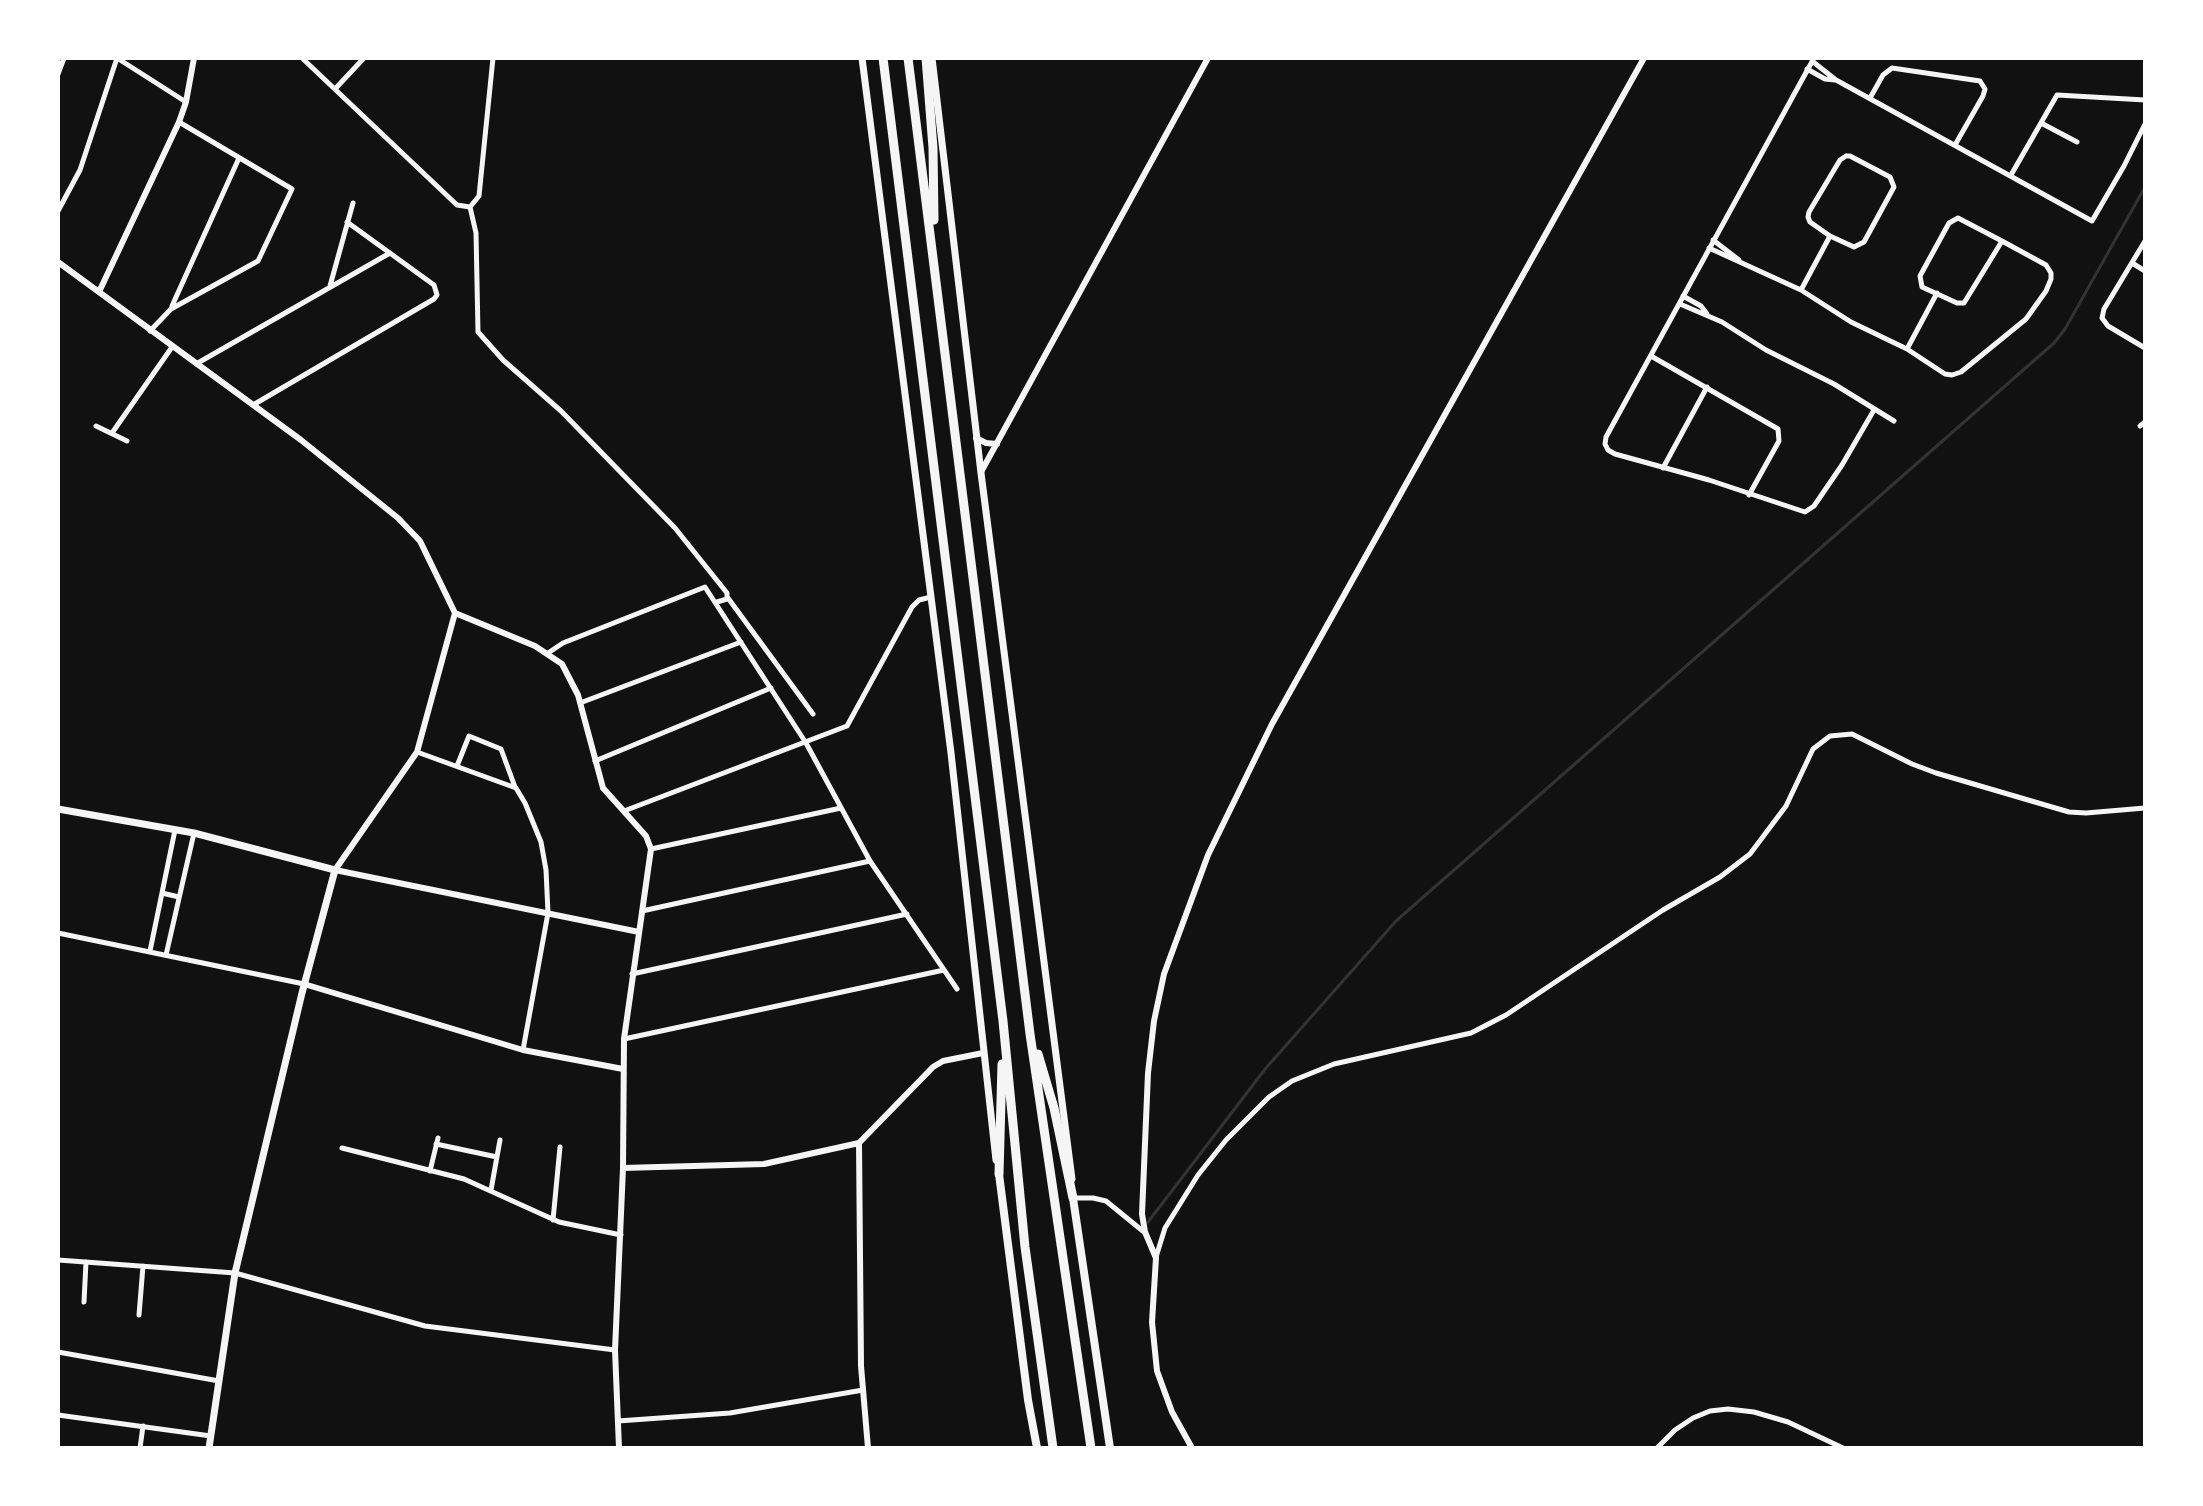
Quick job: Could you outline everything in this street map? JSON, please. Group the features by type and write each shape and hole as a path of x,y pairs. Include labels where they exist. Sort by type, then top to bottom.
{"highway":[{"path":"883,58 1003,1021 1025,1247 1053,1448"},
{"path":"908,58 1030,1034 1082,1404 1091,1448"},
{"path":"929,58 935,263"},
{"path":"999,1174 1003,1021"},
{"path":"1030,1034 1054,1108 1073,1198"}],"main road":[{"path":"862,58 931,597 983,1053 1028,1400 1037,1448"},
{"path":"929,58 1069,1145 1073,1198 1110,1448"},
{"path":"58,809 194,833 335,870 304,984 235,1273 209,1448"}],"street":[{"path":"58,74 64,58"},
{"path":"58,211 80,170 117,58 186,102"},
{"path":"99,292 179,122 194,58"},
{"path":"302,58 457,205 470,207"},
{"path":"335,89 364,58"},
{"path":"470,207 479,196 493,58"},
{"path":"981,473 1208,58"},
{"path":"1156,1258 1145,1232 1142,1194 1154,1021 1164,974 1208,855 1241,784 1644,58"},
{"path":"1874,410 1812,508 1800,512 1709,480 1611,453 1605,444 1606,437 1813,59 1836,80 2092,221 2145,124"},
{"path":"1870,98 1885,72 1892,68 1980,81 1985,89 1983,96 1955,145"},
{"path":"1807,69 1825,79 1836,80"},
{"path":"2011,175 2054,99 2060,94 2145,100"},
{"path":"150,331 171,309 258,261 292,189 179,122"},
{"path":"2041,123 2077,142"},
{"path":"1850,156 1890,177 1894,187 1864,242 1854,247 1830,236 1810,222 1809,212 1840,160 1850,156"},
{"path":"171,309 239,158"},
{"path":"329,287 353,203"},
{"path":"470,207 476,233 478,332 662,514 723,588 727,598 813,714"},
{"path":"1713,240 1739,260 1801,290 1851,322 1907,349 1945,374 1956,374 2026,319 2046,291 2051,273 2046,265 2002,241 1958,218 1954,218 1920,276 1922,287 1957,303 1964,303 2002,241"},
{"path":"253,405 434,299 438,292 434,285 347,222"},
{"path":"1801,290 1830,236"},
{"path":"2145,241 2104,309 2102,318 2108,326 2145,348"},
{"path":"1709,248 1725,257 1739,260"},
{"path":"196,364 390,253"},
{"path":"58,262 253,405 406,525 425,551 455,613 548,653 566,670 580,703 603,788 646,836 651,849 624,1039 623,1168 615,1350 619,1448"},
{"path":"2132,263 2145,271"},
{"path":"1907,349 1937,293"},
{"path":"1683,296 1766,350 1834,384 1894,421"},
{"path":"1680,304 1697,313 1707,314"},
{"path":"112,433 172,347"},
{"path":"1651,356 1774,425 1780,432 1779,441 1749,495"},
{"path":"1663,468 1707,387"},
{"path":"96,426 127,441"},
{"path":"976,438 997,444"},
{"path":"548,653 563,643 705,587 806,743 870,861 957,989"},
{"path":"624,811 847,726 912,607 919,600 931,597"},
{"path":"717,602 727,598"},
{"path":"455,613 417,752 335,870 639,932"},
{"path":"580,703 741,642"},
{"path":"595,761 771,688"},
{"path":"1192,1448 1166,1399 1156,1363 1152,1322 1156,1258 1165,1228 1198,1175 1226,1140 1269,1097 1292,1081 1334,1064 1471,1033 1506,1015 1663,910 1720,877 1750,854 1786,806 1813,749 1830,736 1852,734 1936,773 2069,812 2145,808"},
{"path":"457,766 469,736 492,744 503,752 541,842 548,913 523,1050"},
{"path":"417,752 516,788"},
{"path":"651,849 841,808"},
{"path":"150,951 175,830"},
{"path":"166,955 194,833"},
{"path":"642,911 870,861"},
{"path":"162,893 179,897"},
{"path":"632,974 907,914"},
{"path":"58,933 304,984 523,1050 623,1069"},
{"path":"624,1039 944,970"},
{"path":"623,1168 764,1164 859,1143 933,1067 943,1061 983,1053"},
{"path":"491,1190 500,1140"},
{"path":"430,1171 437,1141 497,1157"},
{"path":"859,1143 863,1390 868,1448"},
{"path":"553,1220 560,1147"},
{"path":"342,1148 491,1190 553,1220 621,1235"},
{"path":"1073,1198 1106,1201 1145,1232"},
{"path":"58,1260 235,1273 425,1326 615,1350"},
{"path":"84,1302 86,1262"},
{"path":"139,1315 143,1266"},
{"path":"58,1352 219,1381"},
{"path":"618,1421 730,1413 863,1390"},
{"path":"1657,1448 1693,1418 1710,1411 1728,1409 1754,1412 1788,1422 1843,1448"},
{"path":"58,1415 211,1436"},
{"path":"140,1448 143,1426"}],"waterway":[{"path":"1148,1222 1266,1068 1396,921 2054,343 2065,329 2145,187"}]}
